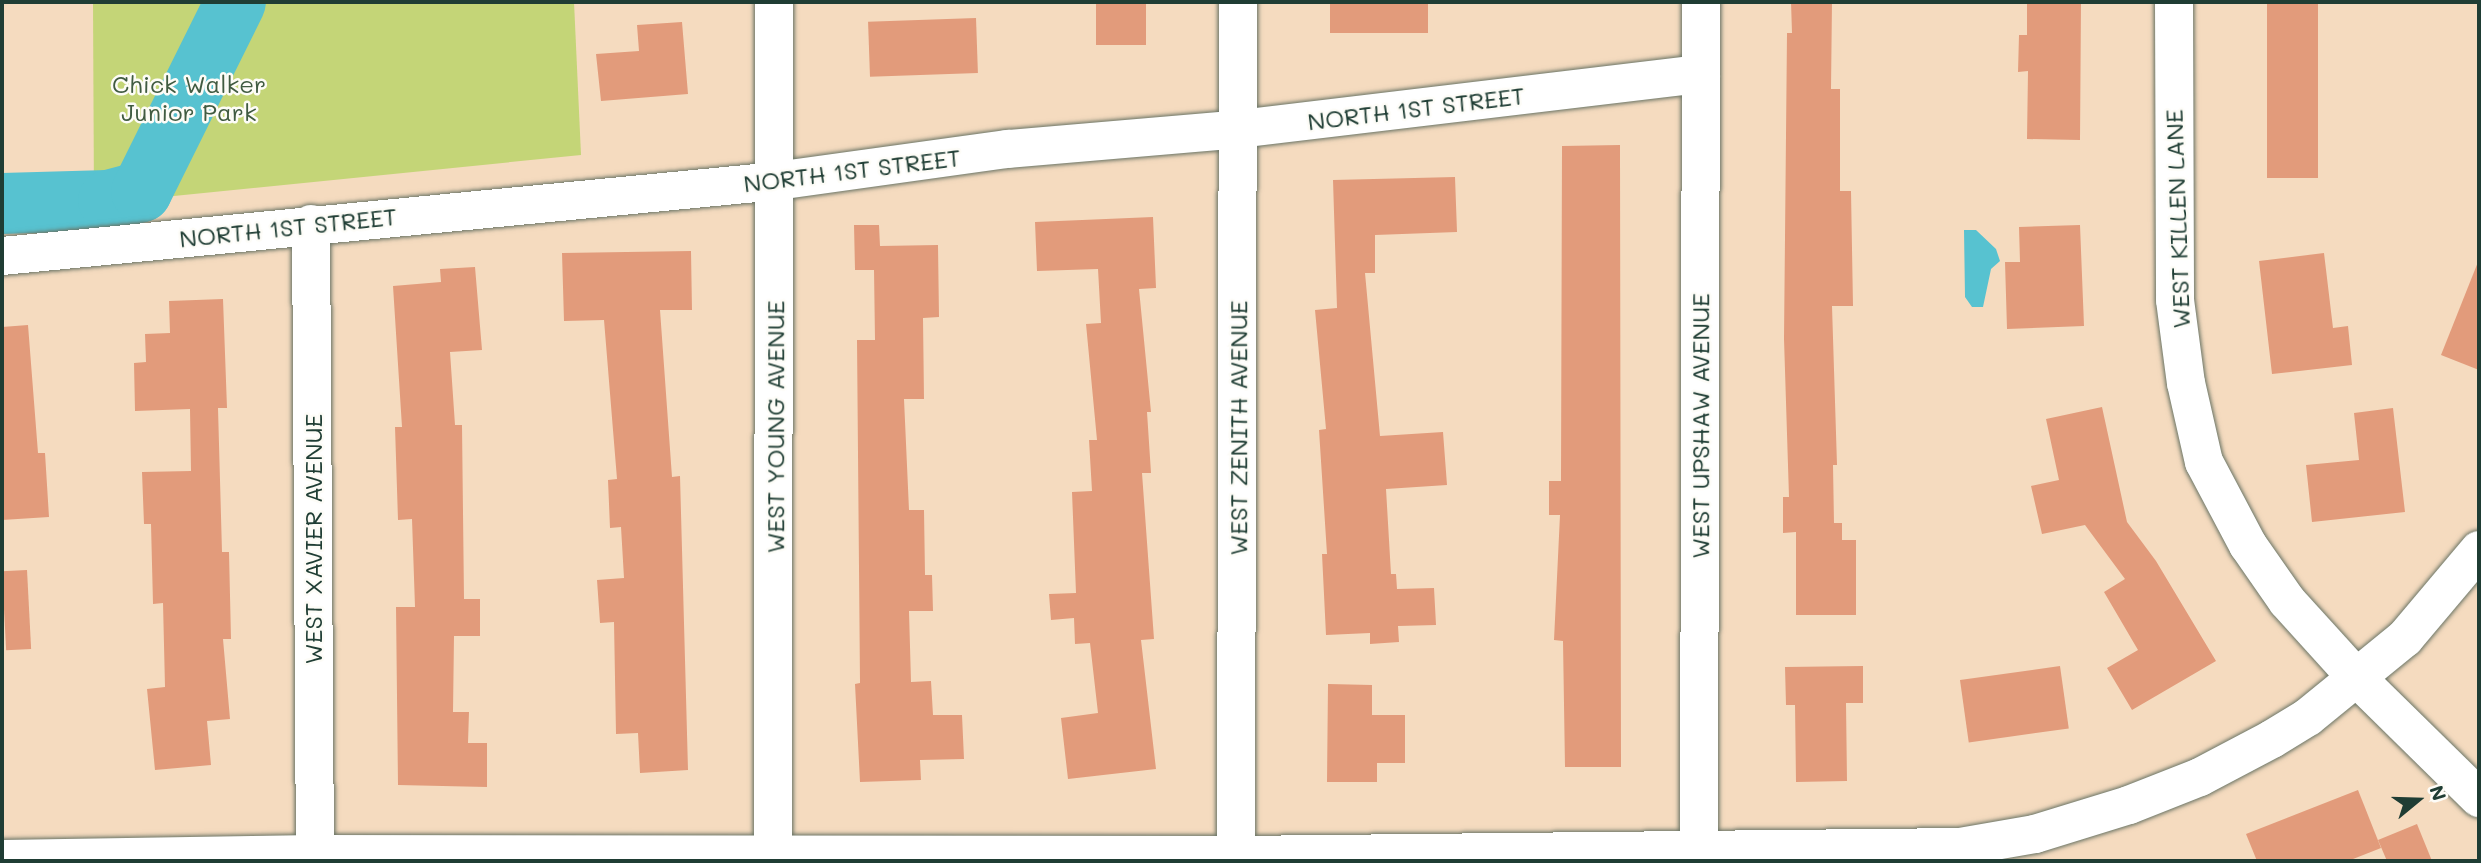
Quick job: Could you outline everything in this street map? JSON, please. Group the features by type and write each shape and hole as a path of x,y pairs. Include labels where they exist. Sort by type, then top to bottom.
{"street":[{"name":"WEST YOUNG AVENUE","path":"773,857 776,181 774,2"},
{"name":"WEST ZENITH AVENUE","path":"1236,858 1238,2"},
{"name":"WEST UPSHAW AVENUE","path":"1699,856 1702,2"},
{"name":"WEST KILLEN LANE","path":"2174,2 2175,300 2186,383 2204,461 2249,545 2287,601 2356,677 2479,798"},
{"name":"NORTH 1ST STREET","path":"2,256 776,181 1008,149 1239,129 1701,74"},
{"name":"WEST XAVIER AVENUE","path":"311,224 315,858"},
{"path":"2,859 1699,856 1960,847 2035,834 2129,805 2200,777 2308,717 2405,639 2479,550"}],"green space":[{"name":"Chick Walker Junior Park","path":"93,2 574,2 581,155 94,204"}],"water":[{"path":"1964,230 1976,230 1996,249 2000,261 1991,269 1983,307 1972,307 1965,297"}],"building":[{"path":"1096,2 1146,2 1146,45 1096,45"},
{"path":"1330,2 1428,2 1428,33 1330,33"},
{"path":"1791,2 1832,2 1831,89 1840,89 1840,191 1851,191 1853,306 1832,306 1837,465 1833,465 1834,523 1842,523 1842,540 1856,540 1856,615 1796,615 1796,532 1783,533 1783,497 1789,497 1784,339 1787,33 1792,33"},
{"path":"2027,2 2081,2 2080,140 2027,139 2028,71 2018,72 2019,35 2027,35"},
{"path":"2267,2 2318,2 2318,178 2267,178"},
{"path":"976,18 978,73 870,77 868,22"},
{"path":"682,22 688,94 601,101 596,54 639,51 637,25"},
{"path":"1620,145 1621,767 1565,767 1563,641 1554,640 1560,515 1549,515 1549,481 1561,481 1562,146"},
{"path":"1455,177 1457,232 1375,235 1375,273 1365,273 1380,436 1443,432 1447,485 1386,489 1391,574 1396,574 1397,589 1434,588 1436,625 1398,626 1399,642 1370,644 1370,633 1326,635 1322,554 1327,554 1319,430 1326,429 1315,310 1337,308 1333,180"},
{"path":"1153,217 1156,288 1139,289 1151,412 1147,412 1151,473 1142,473 1154,639 1141,640 1156,769 1068,779 1061,718 1098,713 1090,643 1075,644 1074,618 1051,620 1049,594 1076,593 1072,492 1092,491 1089,440 1097,440 1086,324 1101,323 1098,269 1037,271 1035,222"},
{"path":"854,225 879,225 880,246 938,245 939,317 923,318 924,399 904,399 909,510 924,510 925,575 932,575 933,611 909,611 911,682 931,681 933,715 962,715 964,759 920,760 921,780 860,782 855,684 860,683 857,340 875,340 874,270 855,270"},
{"path":"2080,225 2084,326 2007,329 2005,262 2020,262 2019,227"},
{"path":"691,251 692,310 660,310 672,477 680,476 688,770 640,773 638,733 616,734 614,622 600,623 597,580 624,578 621,527 610,528 608,480 617,479 604,320 564,321 562,253"},
{"path":"2324,253 2333,328 2348,326 2352,365 2272,374 2259,261"},
{"path":"2479,263 2479,370 2441,355"},
{"path":"475,267 482,350 450,352 455,425 462,425 464,599 480,599 480,636 454,636 453,712 469,712 468,743 487,743 487,787 398,785 396,607 415,607 412,519 398,520 395,427 402,427 393,286 441,282 440,269"},
{"path":"223,299 227,408 218,408 222,552 229,552 231,639 223,639 230,719 207,721 211,765 155,770 147,689 165,687 163,603 153,604 151,524 144,524 142,472 191,471 190,409 135,411 134,363 146,362 145,334 170,333 169,301"},
{"path":"28,325 38,453 45,453 49,517 2,520 2,327"},
{"path":"2102,407 2127,522 2156,561 2216,661 2132,710 2107,668 2138,650 2104,592 2125,579 2085,525 2042,534 2031,486 2059,480 2046,419"},
{"path":"2393,408 2405,512 2312,522 2306,465 2359,460 2354,413"},
{"path":"27,570 31,649 6,650 2,571"},
{"path":"1863,666 1863,703 1846,703 1847,781 1796,782 1795,705 1786,705 1785,667"},
{"path":"2060,666 2069,728 1969,742 1960,680"},
{"path":"1328,684 1372,685 1372,715 1405,715 1405,763 1377,763 1377,782 1327,782"},
{"path":"2358,790 2381,848 2348,861 2257,861 2246,834"},
{"path":"2417,824 2432,861 2387,861 2378,840"}],"waterway":[{"path":"2,203 108,200 141,191 235,2"}]}
